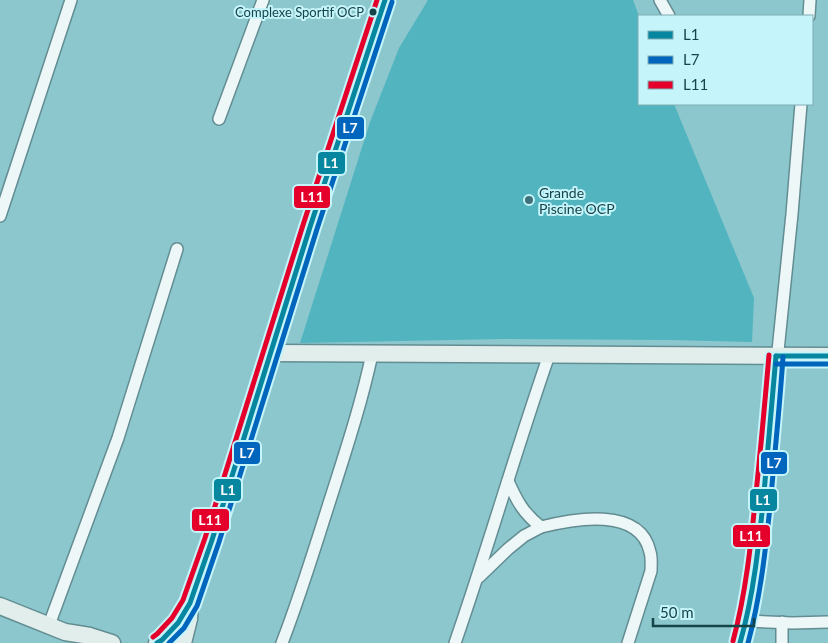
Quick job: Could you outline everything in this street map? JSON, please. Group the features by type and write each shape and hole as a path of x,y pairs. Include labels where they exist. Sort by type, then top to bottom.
{"street":[{"path":"0,216 71,0"},
{"path":"219,119 263,0"},
{"path":"157,643 178,623 190,603 212,540 272,354 310,228 385,0"},
{"path":"660,0 669,15"},
{"path":"809,15 810,0"},
{"path":"740,643 746,621 758,547 792,214 801,105"},
{"path":"49,625 118,438 177,249"},
{"path":"272,354 828,356"},
{"path":"282,643 365,387 372,354"},
{"path":"455,643 549,355"},
{"path":"508,481 516,499 525,512 541,527"},
{"path":"477,578 524,536 541,527 560,522 584,520 620,521 645,538 652,559 651,571 628,643"},
{"path":"183,643 189,618 190,603"},
{"path":"0,606 49,625 71,638 90,636 112,643"},
{"path":"746,621 828,622"},
{"path":"782,622 782,643"}],"water":[{"name":"Grande Piscine OCP","path":"428,0 633,0 639,15 638,105 674,105 754,298 752,342 503,339 300,343 370,122 399,48"}],"transit line":[{"name":"L11","path":"153,637 172,618 183,600 205,538 303,225 377,0"},
{"name":"L1","path":"157,643 178,623 190,603 212,540 310,227 385,0"},
{"name":"L7","path":"169,643 184,628 197,606 219,542 317,229 392,2"},
{"name":"L11","path":"733,641 745,586 750,549 769,355"},
{"name":"L1","path":"776,356 828,356"},
{"name":"L1","path":"740,643 749,606 758,550 776,356"},
{"name":"L7","path":"748,643 760,589 765,552 783,357"},
{"name":"L7","path":"776,364 828,364"}],"place":[{"name":"Complexe Sportif OCP","path":"373,12"},
{"name":"Grande Piscine OCP","path":"529,200"}]}
